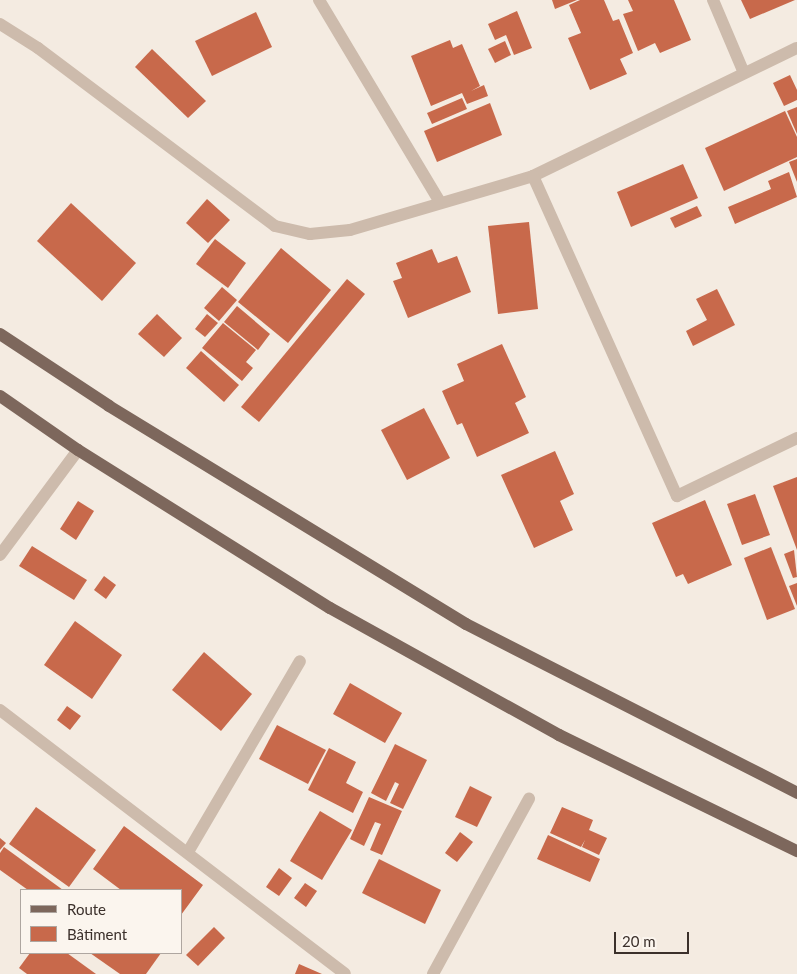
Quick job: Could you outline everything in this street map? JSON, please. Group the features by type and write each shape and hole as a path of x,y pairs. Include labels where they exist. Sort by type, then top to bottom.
{"main road":[{"path":"0,334 109,406 466,624 797,793"},
{"path":"0,396 78,450 330,608 559,735 797,851"}],"street":[{"path":"319,0 440,202"},
{"path":"713,0 744,73"},
{"path":"0,24 38,48 276,226 310,234 350,230 533,176 797,48"},
{"path":"533,176 676,496 797,438"},
{"path":"0,555 78,450"},
{"path":"188,852 300,661"},
{"path":"0,710 345,974"},
{"path":"432,974 529,799"}],"building":[{"path":"552,0 577,0 555,9"},
{"path":"580,0 604,0 613,21 619,19 633,53 620,59 627,74 590,90 568,38 581,33 569,5"},
{"path":"628,0 674,0 691,40 660,53 655,43 638,51 623,14 633,11"},
{"path":"741,0 795,0 750,19"},
{"path":"517,11 532,48 514,55 506,35 495,40 488,24"},
{"path":"256,12 272,47 212,76 195,41"},
{"path":"450,40 453,48 462,44 480,86 471,91 484,85 488,96 467,104 462,93 431,106 411,56"},
{"path":"505,41 511,55 495,63 488,49"},
{"path":"152,49 206,101 188,118 135,67"},
{"path":"790,75 797,90 797,100 784,106 773,83"},
{"path":"462,98 467,109 432,124 427,113"},
{"path":"490,103 502,135 437,162 424,131"},
{"path":"797,107 797,134 787,111"},
{"path":"785,111 797,137 797,157 724,191 705,148"},
{"path":"797,159 797,182 789,162"},
{"path":"683,164 698,198 631,227 617,192"},
{"path":"789,172 797,197 735,224 728,207 771,189 768,181"},
{"path":"207,199 230,220 208,243 186,223"},
{"path":"71,203 136,263 102,301 37,241"},
{"path":"697,206 702,216 675,228 670,218"},
{"path":"529,222 538,309 498,314 488,226"},
{"path":"215,239 246,263 228,288 196,264"},
{"path":"281,248 331,290 288,343 238,302"},
{"path":"432,249 438,263 457,256 471,292 408,318 393,281 402,278 396,263"},
{"path":"347,279 365,294 259,422 241,407"},
{"path":"222,287 237,300 219,321 204,308"},
{"path":"717,289 735,325 693,346 686,331 707,320 696,299"},
{"path":"237,306 270,334 258,350 224,322"},
{"path":"157,314 182,338 164,357 138,334"},
{"path":"207,314 218,323 205,337 195,329"},
{"path":"223,323 256,350 246,362 253,368 242,381 202,348"},
{"path":"502,344 526,397 515,403 529,433 477,457 462,423 457,425 442,391 464,381 457,364"},
{"path":"201,351 239,385 224,402 186,368"},
{"path":"424,408 450,458 407,480 381,430"},
{"path":"555,451 574,494 560,501 573,530 534,548 501,475"},
{"path":"797,477 797,550 773,486"},
{"path":"755,494 770,535 742,545 727,504"},
{"path":"705,500 732,565 688,584 683,574 676,577 652,523"},
{"path":"78,501 94,511 76,540 60,529"},
{"path":"32,546 87,580 74,600 19,566"},
{"path":"771,547 795,609 767,620 744,558"},
{"path":"794,550 797,577 793,578 784,554"},
{"path":"104,576 116,585 106,599 94,590"},
{"path":"797,583 797,606 789,586"},
{"path":"75,621 122,655 92,699 44,665"},
{"path":"204,652 252,694 221,731 172,690"},
{"path":"350,683 402,713 385,743 333,714"},
{"path":"67,706 81,716 70,730 57,720"},
{"path":"277,725 326,750 308,784 259,759"},
{"path":"395,744 427,760 403,809 390,803 399,784 395,782 386,801 371,793"},
{"path":"329,748 356,762 346,783 363,792 353,813 308,790"},
{"path":"470,786 492,797 477,827 455,817"},
{"path":"369,797 402,811 382,855 370,850 381,824 375,822 364,846 350,839"},
{"path":"36,807 96,850 69,887 9,844"},
{"path":"562,807 593,820 589,830 607,838 599,855 582,847 585,840 581,847 550,833"},
{"path":"320,811 352,830 322,880 290,861"},
{"path":"124,826 203,885 182,914 182,889 120,889 93,869"},
{"path":"460,832 473,842 457,862 445,853"},
{"path":"548,835 600,859 590,882 537,859"},
{"path":"0,838 6,843 0,850"},
{"path":"4,847 62,889 27,889 0,870 0,853"},
{"path":"379,859 441,890 425,924 362,893"},
{"path":"279,868 292,878 279,896 266,887"},
{"path":"305,883 317,891 306,907 294,898"},
{"path":"214,927 225,938 198,966 186,955"},
{"path":"29,954 68,954 96,974 27,974 19,968"},
{"path":"91,954 160,954 146,974 120,974"},
{"path":"299,964 322,974 295,974"}]}
